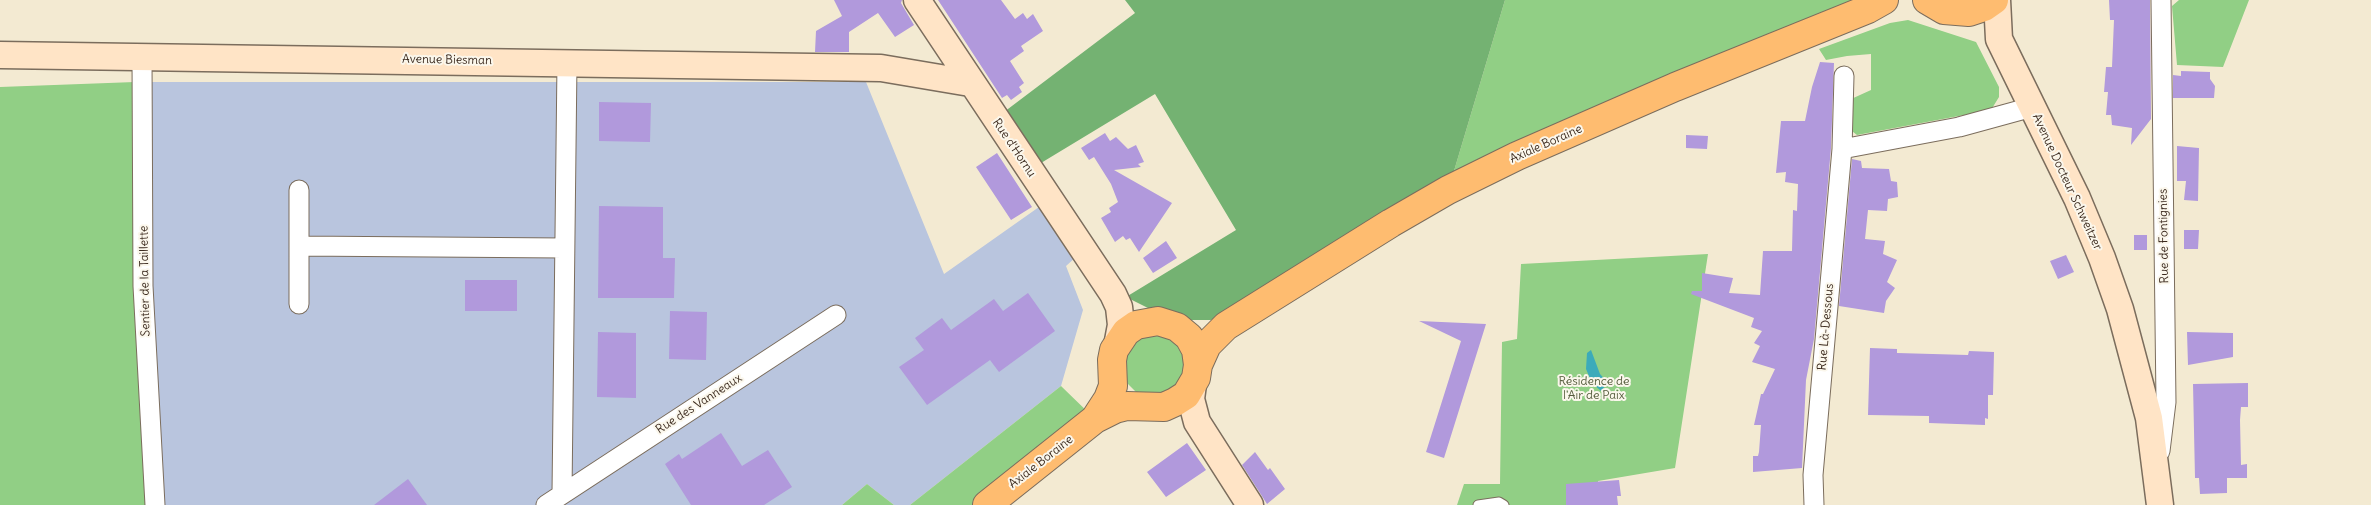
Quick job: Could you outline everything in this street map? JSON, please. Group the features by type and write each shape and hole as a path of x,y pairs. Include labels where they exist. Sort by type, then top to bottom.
{"main road":[{"path":"1938,6 1968,12 1984,7 1995,0"},
{"name":"Axiale Boraine","path":"987,505 1095,419 1116,409 1175,402 1186,395 1207,345 1226,326 1448,190 1517,156 1674,86 1876,4 1912,2 1938,6"},
{"path":"1118,341 1136,325 1168,324 1210,330 1226,326"},
{"path":"1168,324 1188,337 1196,350 1196,374"},
{"name":"Axiale Boraine","path":"1095,419 1108,399 1113,386 1112,360 1118,341"},
{"path":"1112,370 1122,392 1153,406"}],"street":[{"name":"Rue d'Hornu","path":"917,0 1113,294"},
{"path":"1995,0 1999,39"},
{"name":"Rue de Fontignies","path":"2157,471 2166,402 2161,0"},
{"path":"1938,6 1979,22 1999,39"},
{"name":"Avenue Docteur Schweitzer","path":"1999,39 2077,198 2120,308 2149,418 2160,505"},
{"name":"Avenue Biesman","path":"893,70 952,54"},
{"name":"Avenue Biesman","path":"0,55 567,62 893,70 970,82"},
{"name":"Sentier de la Taillette","path":"142,57 143,286 155,505"},
{"path":"562,493 567,62"},
{"name":"Rue Là-Dessous","path":"1814,505 1813,475 1842,149 1844,76"},
{"path":"1842,149 1960,127 2032,107"},
{"path":"299,190 299,304"},
{"path":"299,246 564,248"},
{"path":"1113,294 1126,306 1146,318 1168,324"},
{"path":"1113,294 1119,307 1121,325 1118,341"},
{"name":"Rue des Vanneaux","path":"546,505 836,315"},
{"path":"1196,374 1191,399 1197,422 1250,505"},
{"path":"1153,406 1184,414 1197,422"}],"lane":[{"path":"1478,505 1499,502 1504,505"}],"shaded area":[{"path":"135,82 866,82 944,274 1039,207 1076,257 1066,266 1083,310 1061,386 910,505 894,505 867,484 842,505 151,505 138,363"}],"green space":[{"path":"1125,0 1505,0 1451,181 1238,307 1211,320 1187,320 1152,310 1126,297 1236,230 1155,94 1041,163 1004,112 1135,13"},
{"path":"1505,0 1860,0 1451,181"},
{"path":"2179,0 2249,0 2223,67 2177,65 2172,6"},
{"path":"1908,20 1976,42 1999,87 1999,97 1991,110 1857,135 1848,128 1849,100 1871,90 1871,54 1826,60 1819,49 1890,23"},
{"path":"135,82 138,363 151,505 0,505 0,87"},
{"name":"Résidence de l'Air de Paix","path":"1708,254 1675,468 1598,481 1598,505 1457,505 1464,484 1500,484 1502,342 1517,339 1521,264"},
{"path":"1146,333 1168,335 1183,348 1188,370 1177,390 1146,397 1136,392 1123,375 1129,345"},
{"path":"1061,386 1095,419 987,505 910,505"},
{"path":"867,484 894,505 842,505"}],"water":[{"path":"1591,350 1600,374 1608,383 1601,391 1592,383 1586,369 1587,353"}],"building":[{"path":"834,0 902,0 901,3 914,25 895,37 878,13 849,32 849,52 815,52 816,31 842,16"},
{"path":"938,0 1001,0 1015,19 1023,13 1027,19 1033,14 1043,31 1021,46 1024,51 1010,61 1024,83 1019,87 1022,92 1011,100 1007,95 1002,98"},
{"path":"2109,0 2150,0 2151,119 2131,145 2132,128 2112,125 2111,115 2106,115 2108,92 2104,92 2106,67 2112,67 2114,20 2110,20"},
{"path":"1820,62 1834,63 1831,148 1814,339 1806,380 1802,468 1753,472 1753,456 1758,456 1761,425 1754,425 1761,394 1763,394 1775,369 1752,362 1760,346 1754,343 1762,331 1751,327 1754,318 1691,294 1692,291 1702,291 1702,273 1733,278 1729,293 1760,295 1763,251 1792,251 1793,210 1797,211 1798,184 1785,182 1786,172 1776,173 1781,121 1805,121 1812,87"},
{"path":"2181,71 2210,72 2210,79 2215,86 2214,98 2173,98 2173,75 2181,76"},
{"path":"599,102 651,103 650,142 599,141"},
{"path":"1105,133 1110,141 1116,137 1128,149 1136,145 1144,162 1138,164 1141,167 1114,170 1172,203 1139,252 1130,238 1126,240 1123,236 1115,242 1101,218 1111,212 1109,208 1118,202 1111,184 1094,157 1089,160 1081,148"},
{"path":"1686,135 1708,136 1707,149 1686,148"},
{"path":"2177,146 2199,148 2198,201 2184,200 2186,181 2177,181"},
{"path":"997,153 1032,207 1011,220 976,167"},
{"path":"1852,159 1861,161 1862,168 1889,169 1891,181 1897,182 1898,197 1888,199 1887,211 1868,210 1865,239 1885,241 1883,254 1897,260 1887,282 1895,288 1886,301 1884,313 1839,306"},
{"path":"599,206 663,207 663,258 675,258 674,298 598,298"},
{"path":"2184,230 2199,230 2198,249 2184,249"},
{"path":"2134,235 2147,235 2147,250 2134,250"},
{"path":"1166,241 1177,258 1153,273 1143,258"},
{"path":"2066,255 2074,272 2058,279 2050,261"},
{"path":"465,280 517,280 517,311 465,311"},
{"path":"1028,293 1055,331 999,372 990,360 927,405 899,367 924,350 915,338 942,318 951,330 994,299 1003,311"},
{"path":"670,311 707,312 706,360 669,359"},
{"path":"1419,321 1486,324 1444,458 1426,452 1461,341"},
{"path":"598,332 636,333 636,398 597,397"},
{"path":"2187,332 2233,333 2233,357 2188,365"},
{"path":"1870,348 1897,349 1897,353 1968,355 1969,351 1994,352 1993,395 1988,395 1988,419 1985,418 1985,425 1929,423 1929,416 1868,415"},
{"path":"2248,383 2248,407 2241,407 2240,420 2241,465 2247,464 2247,478 2227,478 2227,493 2200,494 2199,478 2195,478 2193,384"},
{"path":"721,433 742,466 768,450 792,487 764,505 691,505 665,464 679,454 682,459"},
{"path":"1187,443 1206,470 1166,497 1147,472"},
{"path":"1255,452 1268,470 1270,468 1285,489 1267,504 1242,465"},
{"path":"408,479 427,505 374,505"},
{"path":"1619,480 1621,496 1617,496 1618,505 1566,505 1566,484"}]}
